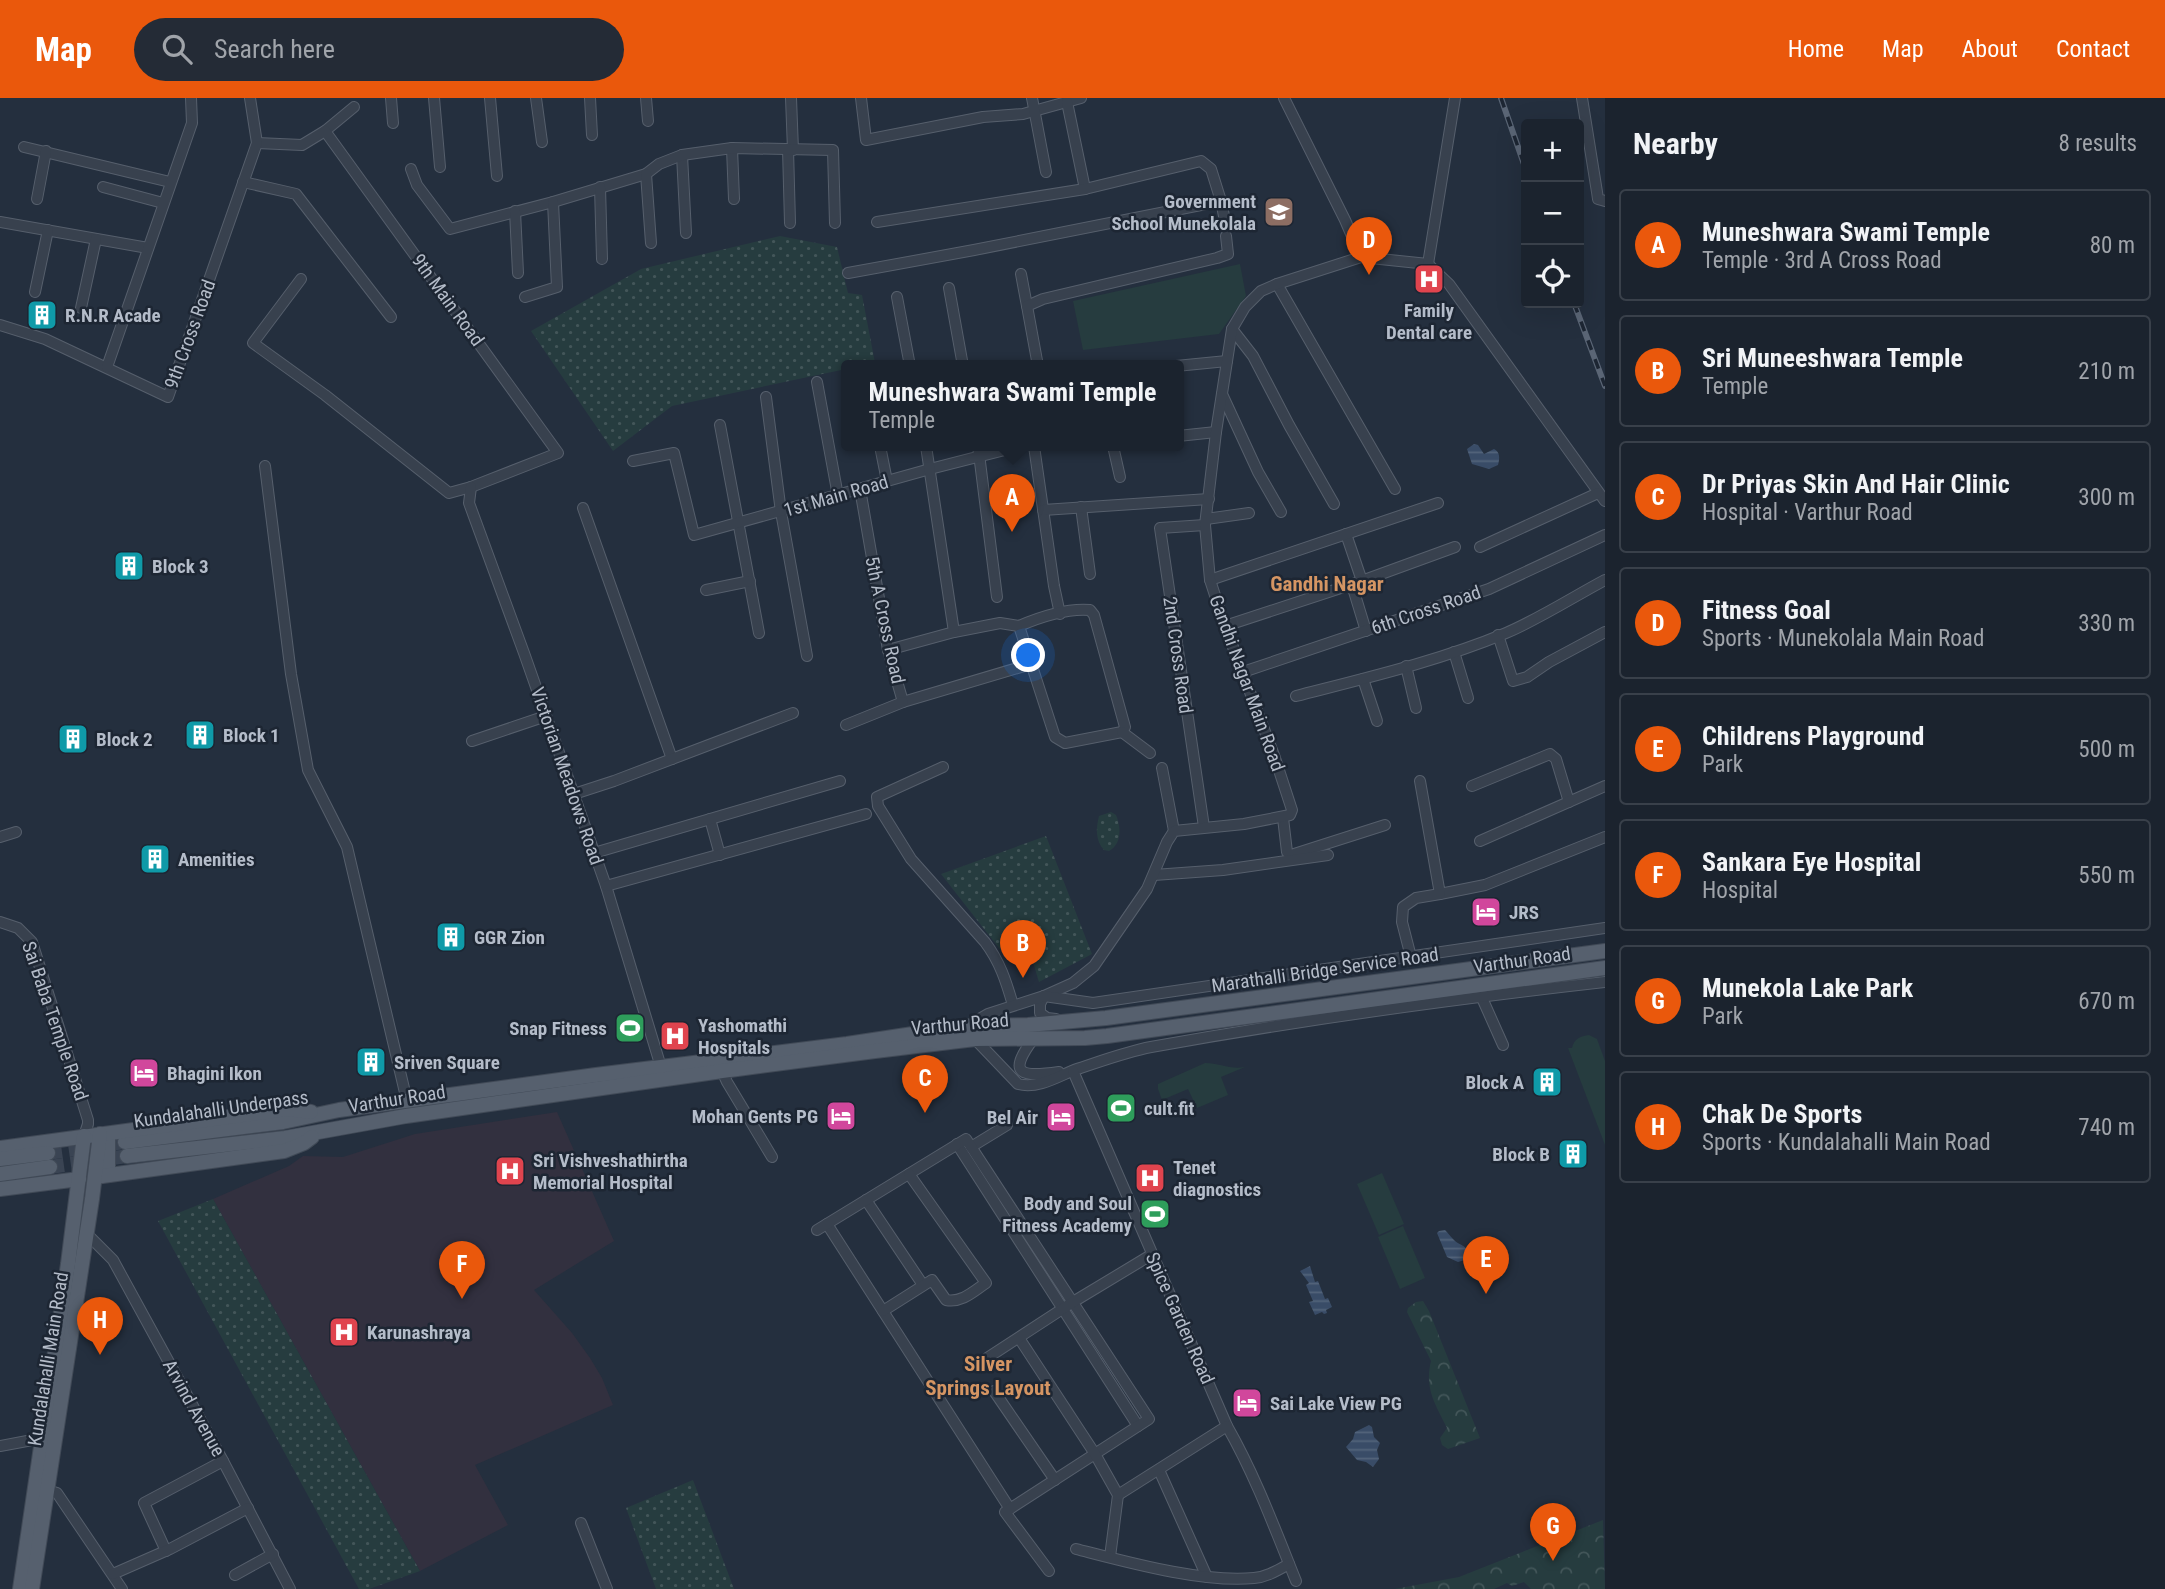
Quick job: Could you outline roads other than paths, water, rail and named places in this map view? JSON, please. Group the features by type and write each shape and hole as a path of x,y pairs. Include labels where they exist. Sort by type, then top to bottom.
{"main road":[{"name":"Varthur Road","path":"322,1114 596,1074 661,1068 966,1026 1028,1025 1119,1016 1605,951"},
{"name":"Varthur Road","path":"319,1132 406,1116 722,1071 975,1039 1107,1036 1605,968"},
{"path":"0,1148 86,1130 104,1134 287,1110 322,1114"},
{"name":"Kundalahalli Underpass","path":"319,1132 285,1138 126,1149 322,1114"},
{"name":"Kundalahalli Main Road","path":"20,1589 86,1130"},
{"path":"102,1176 284,1152 304,1143 319,1132"},
{"name":"Kundalahalli Main Road","path":"32,1589 87,1234 102,1176 104,1134"},
{"path":"0,1159 49,1160 0,1174"},
{"path":"0,1189 79,1179"}],"street":[{"path":"107,367 192,123 191,98"},
{"name":"9th Cross Road","path":"0,325 38,337 168,397 257,142 250,98"},
{"path":"391,98 393,123"},
{"path":"434,98 440,167"},
{"path":"490,98 497,176"},
{"path":"536,98 542,142"},
{"path":"590,98 592,135"},
{"path":"646,98 648,121"},
{"path":"790,223 791,98"},
{"path":"861,98 866,140 983,117 1023,114 1073,100 1085,189"},
{"path":"1032,98 1046,172"},
{"path":"1290,98 1284,98 1361,257 1428,264 1449,284 1602,497 1480,547"},
{"path":"1428,264 1455,98"},
{"path":"1582,98 1583,119"},
{"path":"257,142 302,145 325,131 354,107"},
{"name":"9th Main Road","path":"325,131 558,453 471,487"},
{"path":"1584,137 1598,199 1605,201"},
{"path":"24,147 170,182"},
{"path":"732,148 734,199"},
{"path":"411,169 418,185 450,229 646,174 659,164 682,155 732,148 833,149 835,223"},
{"path":"37,198 46,151"},
{"path":"682,155 686,233"},
{"path":"877,222 1085,189 1201,161 1211,169 1224,216"},
{"path":"646,174 651,243"},
{"path":"243,182 296,194 391,317"},
{"path":"103,187 163,203"},
{"path":"600,187 602,259"},
{"path":"848,273 1221,201"},
{"path":"525,297 557,287 553,202"},
{"path":"514,211 518,273"},
{"path":"0,223 148,248"},
{"path":"36,292 48,230"},
{"path":"1027,306 1043,299 1217,258 1228,254 1226,236"},
{"path":"81,308 96,239"},
{"name":"Gandhi Nagar Main Road","path":"1283,818 1290,815 1292,810 1210,580 1206,522 1216,432 1232,329 1245,307 1261,291 1277,284 1361,257"},
{"path":"1021,274 1037,360"},
{"path":"301,279 253,343 449,493 471,487"},
{"path":"1277,284 1395,489"},
{"path":"949,288 962,360"},
{"path":"897,297 909,360"},
{"path":"1232,329 1253,356 1334,504"},
{"path":"1184,365 1227,361"},
{"path":"817,382 838,496"},
{"path":"1222,394 1258,472 1281,512"},
{"path":"766,397 781,512 807,656"},
{"path":"720,425 759,633"},
{"path":"1184,435 1216,432"},
{"path":"881,451 887,481"},
{"path":"927,451 954,632"},
{"path":"979,451 997,597"},
{"name":"1st Main Road","path":"633,461 674,453 694,535 930,469 979,451"},
{"path":"1035,451 1060,614"},
{"path":"1114,451 1119,477"},
{"path":"265,466 294,694 308,769 347,848 407,1101"},
{"name":"Victorian Meadows Road","path":"471,487 469,503 606,886 661,1068"},
{"name":"5th A Cross Road","path":"860,489 888,650 903,702 1031,664"},
{"path":"1043,510 1209,499"},
{"path":"1210,580 1438,503"},
{"path":"1082,507 1090,574"},
{"path":"583,508 672,759"},
{"path":"1206,522 1250,513"},
{"name":"2nd Cross Road","path":"1204,827 1160,528 1206,522"},
{"path":"1346,534 1366,631"},
{"name":"6th Cross Road","path":"1243,672 1489,589 1605,535"},
{"path":"1225,626 1357,583 1455,547"},
{"path":"1296,695 1454,652 1504,634 1605,580"},
{"path":"706,590 750,581"},
{"path":"888,650 954,632 1000,623 1019,626 1036,619 1081,609 1090,610 1094,615 1125,727 1122,732"},
{"path":"1019,626 1055,737 1065,743 1122,732 1150,753"},
{"path":"1498,635 1513,681 1527,677 1605,632"},
{"path":"1454,652 1468,698"},
{"path":"1406,666 1416,708"},
{"path":"1363,678 1377,721"},
{"path":"846,725 903,702"},
{"path":"574,794 793,713"},
{"path":"472,741 546,716"},
{"path":"1472,786 1550,754 1556,759 1569,802"},
{"path":"943,767 877,797 878,806 911,859 996,956 1013,1005"},
{"path":"1066,1022 1040,1013 1044,996 1073,983 1094,966 1154,875 1174,831 1162,768"},
{"path":"594,853 840,781"},
{"path":"1420,781 1440,894"},
{"path":"1480,841 1605,786"},
{"path":"606,886 866,814"},
{"path":"1174,831 1283,818 1287,852 1291,855 1385,825"},
{"path":"710,819 720,855"},
{"path":"0,837 16,832"},
{"path":"1410,957 1402,922 1403,906 1416,898 1485,885 1605,837"},
{"path":"1154,875 1223,870 1328,855"},
{"name":"Sai Baba Temple Road","path":"0,922 18,928 32,942 86,1130"},
{"name":"Marathalli Bridge Service Road","path":"966,1026 988,1014 1044,996 1093,1003 1605,928"},
{"path":"975,1039 1022,1085 1051,1080 1142,1049 1310,1021 1605,982"},
{"path":"1482,998 1503,1045"},
{"path":"1034,1038 1020,1059 1025,1074 1036,1076 1073,1071"},
{"path":"722,1071 772,1157"},
{"name":"Spice Garden Road","path":"1073,1071 1227,1426 1245,1459 1296,1581"},
{"path":"1007,1125 965,1143 822,1227 883,1311 1010,1509"},
{"path":"965,1143 1069,1305 1149,1419 1005,1512 1049,1571"},
{"path":"883,1311 932,1280 946,1300 954,1302 986,1283 909,1174"},
{"path":"866,1200 923,1285"},
{"name":"Arvind Avenue","path":"87,1234 113,1260 290,1589"},
{"path":"981,1362 1152,1255"},
{"path":"1069,1305 1138,1426"},
{"path":"1019,1338 1095,1454 1118,1495 1110,1557"},
{"path":"994,1391 1055,1480"},
{"path":"1118,1495 1227,1426"},
{"path":"0,1446 43,1438"},
{"path":"166,1551 144,1503 223,1461"},
{"path":"1159,1471 1208,1577"},
{"path":"47,1490 57,1493 122,1589"},
{"path":"113,1574 166,1551 248,1508"},
{"path":"581,1523 607,1589"},
{"path":"1076,1549 1208,1577 1255,1578 1289,1564"},
{"path":"235,1575 273,1554"}],"water":[{"path":"1474,444 1478,445 1484,454 1496,450 1499,456 1498,465 1489,469 1472,464 1467,449"},
{"path":"1445,1230 1465,1248 1468,1259 1458,1262 1447,1257 1437,1233"},
{"path":"1310,1266 1315,1282 1318,1281 1325,1299 1328,1298 1332,1307 1324,1314 1322,1312 1315,1315 1309,1302 1313,1301 1306,1285 1309,1283 1300,1271"},
{"path":"1369,1425 1380,1443 1377,1450 1379,1459 1373,1467 1357,1460 1346,1447 1355,1432"}],"tunnel":[{"path":"48,1153 125,1142"},
{"path":"50,1167 127,1156"}],"railway":[{"path":"1501,98 1521,156"},
{"path":"1576,308 1605,386"}],"place":[{"name":"Government School Munekolala","path":"1279,212"},
{"name":"Fitness Goal","path":"1369,275"},
{"name":"Family Dental care","path":"1429,279"},
{"name":"R.N.R Acade","path":"42,315"},
{"name":"Muneshwara Swami Temple","path":"1012,532"},
{"name":"Block 3","path":"129,566"},
{"name":"Block 1","path":"200,735"},
{"name":"Block 2","path":"73,739"},
{"name":"Amenities","path":"155,859"},
{"name":"JRS","path":"1486,912"},
{"name":"GGR Zion","path":"451,937"},
{"name":"Sri Muneeshwara Temple","path":"1023,978"},
{"name":"Snap Fitness","path":"630,1028"},
{"name":"Yashomathi Hospitals","path":"675,1036"},
{"name":"Sriven Square","path":"371,1062"},
{"name":"Bhagini Ikon","path":"144,1073"},
{"name":"Block A","path":"1547,1082"},
{"name":"cult.fit","path":"1121,1108"},
{"name":"Dr Priyas Skin And Hair Clinic","path":"925,1113"},
{"name":"Mohan Gents PG","path":"841,1116"},
{"name":"Bel Air","path":"1061,1117"},
{"name":"Block B","path":"1573,1154"},
{"name":"Sri Vishveshathirtha Memorial Hospital","path":"510,1171"},
{"name":"Tenet diagnostics","path":"1150,1178"},
{"name":"Body and Soul Fitness Academy","path":"1155,1214"},
{"name":"Childrens Playground","path":"1486,1294"},
{"name":"Sankara Eye Hospital","path":"462,1299"},
{"name":"Karunashraya","path":"344,1332"},
{"name":"Chak De Sports","path":"100,1355"},
{"name":"Sai Lake View PG","path":"1247,1403"},
{"name":"Munekola Lake Park","path":"1553,1561"}],"district":[{"name":"Gandhi Nagar","path":"1327,584"},
{"name":"Silver Springs Layout","path":"988,1376"}]}
